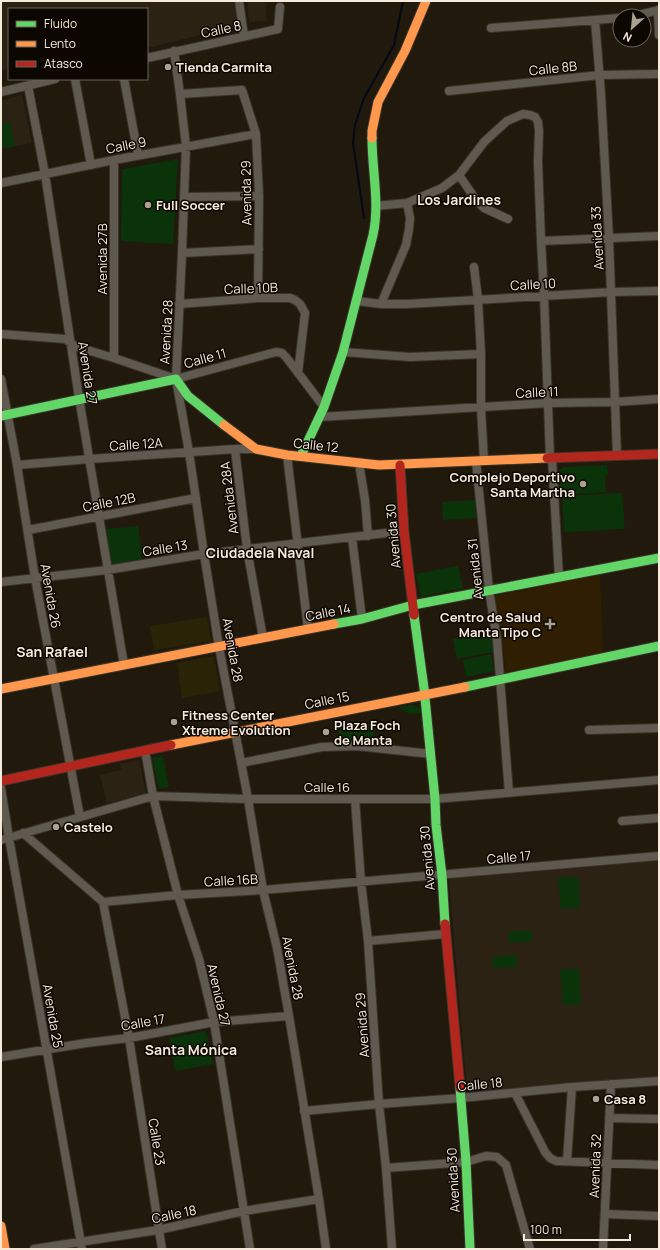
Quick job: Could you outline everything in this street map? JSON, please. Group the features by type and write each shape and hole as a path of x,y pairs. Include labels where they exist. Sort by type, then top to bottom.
{"street":[{"path":"239,1 244,36"},
{"path":"301,456 320,417 343,352 374,235 376,206 372,155 372,131 378,102 405,51 426,1"},
{"name":"Calle 8","path":"148,58 278,29 280,7"},
{"path":"658,10 659,34"},
{"path":"491,28 612,19"},
{"name":"Avenida 33","path":"596,20 612,292 617,456"},
{"name":"Avenida 28","path":"174,51 186,146 176,379 190,452 219,647 248,799 263,890 277,948 326,1249"},
{"name":"Calle 8B","path":"449,91 600,75 659,74"},
{"path":"1,92 51,80"},
{"path":"75,80 91,165"},
{"path":"124,80 138,155"},
{"name":"Avenida 27","path":"28,86 45,174 72,343 79,398 124,665"},
{"name":"Avenida 29","path":"180,94 242,90 256,134 259,196 258,298"},
{"path":"376,206 407,203 442,188 460,175 484,142 507,121 523,114 535,117 538,122 538,162 550,458 559,577"},
{"name":"Calle 9","path":"1,183 138,155 256,134"},
{"name":"Avenida 27B","path":"114,160 114,358"},
{"path":"460,175 476,200 484,208 508,219"},
{"path":"184,197 259,196"},
{"path":"381,304 406,245 410,218 407,203"},
{"path":"541,241 659,236"},
{"path":"182,253 259,248"},
{"name":"Avenida 31","path":"474,267 478,299 481,354 480,461 489,590 497,640 501,680 509,793"},
{"name":"Calle 10","path":"357,301 381,304 408,304 544,295 659,291"},
{"name":"Calle 10B","path":"179,304 258,298 290,298 295,300 303,308 305,313 298,373"},
{"name":"Calle 11","path":"1,334 65,339 77,347 176,379 276,352 282,353 324,407"},
{"path":"343,352 410,357 481,354"},
{"name":"Avenida 26","path":"1,379 4,415 17,465 35,578 80,817"},
{"path":"4,415 79,398 176,379"},
{"name":"Calle 12","path":"176,379 188,396 256,449 287,455 379,465 400,465 659,454"},
{"name":"Calle 11","path":"320,417 548,403 615,402 659,399"},
{"name":"Avenida 28A","path":"236,449 248,549 264,638"},
{"name":"Calle 12A","path":"17,465 90,458 256,449"},
{"path":"287,455 308,629"},
{"path":"359,463 365,500 368,536"},
{"name":"Avenida 30","path":"400,465 404,531 431,754 436,825 442,875 466,1162 470,1249"},
{"name":"Calle 12B","path":"28,530 196,498"},
{"name":"Calle 13","path":"1,582 107,570 204,554 404,531"},
{"path":"352,537 362,619"},
{"name":"Calle 14","path":"1,689 362,619 413,605 659,558"},
{"name":"Calle 15","path":"1,781 145,750 501,680 659,646"},
{"path":"589,730 659,728"},
{"path":"241,763 322,747 357,746 431,754"},
{"name":"Avenida 27","path":"145,750 154,796 178,895 199,959 214,1022 250,1249"},
{"name":"Calle 16","path":"5,839 154,796 248,799 435,799 659,780"},
{"name":"Avenida 25","path":"1,788 5,839 47,1050 81,1245"},
{"name":"Avenida 29","path":"355,799 361,882 368,941 392,1249"},
{"path":"622,821 659,818"},
{"path":"23,833 103,902 128,1038"},
{"name":"Calle 17","path":"361,882 659,856"},
{"name":"Calle 16B","path":"103,902 361,882"},
{"path":"368,941 446,934"},
{"name":"Calle 17","path":"1,1058 86,1043 128,1038 214,1022 289,1016"},
{"name":"Calle 23","path":"128,1038 162,1249"},
{"name":"Calle 18","path":"304,1111 572,1087 659,1081"},
{"name":"Avenida 32","path":"603,1249 611,1084"},
{"path":"567,1161 572,1087"},
{"path":"515,1093 544,1152 550,1158 567,1161 659,1166"},
{"path":"609,1118 659,1119"},
{"path":"386,1168 466,1162 486,1156 498,1157 506,1165 530,1249"},
{"name":"Calle 18","path":"34,1249 81,1245 244,1211 319,1199"},
{"path":"605,1214 659,1216"},
{"path":"1,1226 5,1249"}],"shaded area":[{"path":"1,1 234,1 237,26 148,48 148,8 8,8 8,68 1,71"},
{"path":"247,1 265,1 267,21 249,22"},
{"path":"22,95 32,143 1,149 1,101"},
{"name":"Centro de Salud Manta Tipo C","path":"600,574 603,653 506,672 495,596"},
{"path":"139,760 146,794 107,803 100,775 121,770 120,764"},
{"path":"659,861 659,1076 467,1092 449,879"}],"green space":[{"path":"10,122 15,146 1,148 1,124"},
{"name":"Full Soccer","path":"178,159 173,244 121,241 122,169"},
{"name":"Complejo Deportivo Santa Martha","path":"607,465 608,475 605,476 606,492 560,495 559,470 564,467"},
{"path":"622,493 625,529 564,532 562,496"},
{"path":"475,500 476,518 443,520 442,502"},
{"path":"138,526 142,559 111,564 106,529"},
{"path":"458,566 463,588 421,597 416,574"},
{"path":"491,632 495,652 457,659 453,639"},
{"path":"491,654 494,671 466,677 463,660"},
{"path":"412,705 420,708 422,713 409,714 400,708 400,706"},
{"path":"339,723 375,724 374,743 338,742"},
{"path":"163,756 169,787 159,789 152,758"},
{"path":"578,877 580,908 561,909 558,878"},
{"path":"532,930 532,941 509,943 508,932"},
{"path":"516,955 517,967 493,968 492,957"},
{"path":"579,969 581,1004 563,1005 560,970"},
{"path":"206,1031 213,1064 175,1071 169,1038"}],"sand":[{"path":"207,617 211,641 154,650 150,626"},
{"path":"214,656 220,691 182,698 177,663"}],"waterway":[{"path":"364,218 353,143 355,125 364,98 394,45 403,1"}],"traffic: fast":[{"path":"301,456 324,407 343,352 373,235 376,199 372,138"},
{"path":"1,416 176,379 188,396 224,425"},
{"path":"334,624 362,619 413,605 659,558"},
{"path":"414,615 424,688 442,875 445,924"},
{"path":"465,687 659,646"},
{"path":"460,1088 466,1162 470,1249"}],"traffic: slow":[{"path":"372,138 378,102 405,51 426,1"},
{"path":"224,425 256,449 287,455 379,465 547,458"},
{"path":"1,689 334,624"},
{"path":"171,745 465,687"},
{"path":"1,1226 5,1249"}],"traffic: jam":[{"path":"547,458 659,454"},
{"path":"400,465 404,531 414,615"},
{"path":"1,781 171,745"},
{"path":"445,924 460,1088"}],"place":[{"name":"Tienda Carmita","path":"168,67"},
{"name":"Full Soccer","path":"148,205"},
{"name":"Complejo Deportivo Santa Martha","path":"583,484"},
{"name":"Centro de Salud Manta Tipo C","path":"550,624"},
{"name":"Fitness Center Xtreme Evolution","path":"174,722"},
{"name":"Plaza Foch de Manta","path":"326,732"},
{"name":"Castelo","path":"56,827"},
{"name":"Casa 8","path":"596,1099"}],"district":[{"name":"Los Jardines","path":"459,199"},
{"name":"Ciudadela Naval","path":"260,552"},
{"name":"San Rafael","path":"52,651"},
{"name":"Santa Mónica","path":"191,1049"}]}
